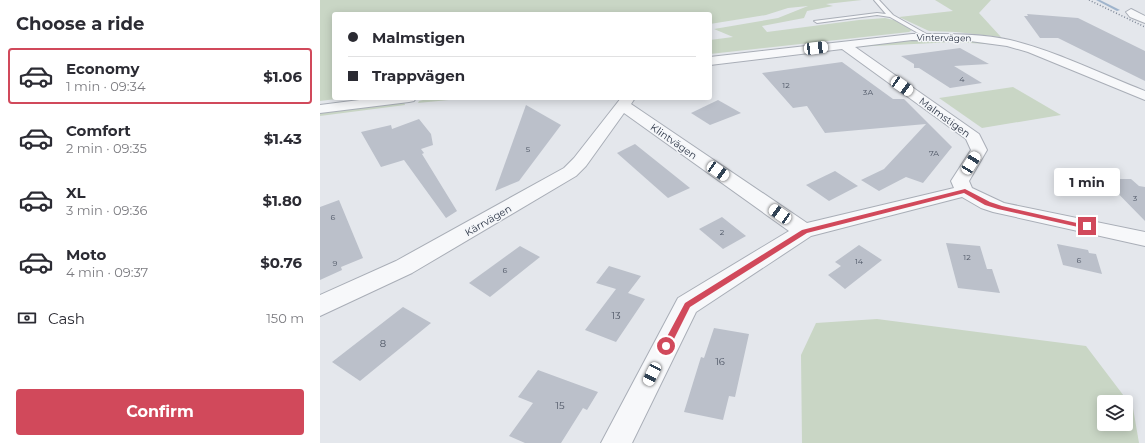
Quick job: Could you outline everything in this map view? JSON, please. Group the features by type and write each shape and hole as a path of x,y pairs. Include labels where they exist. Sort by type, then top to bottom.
{"street":[{"path":"1145,10 1131,12 1133,15 1145,20"},
{"name":"Vintervägen","path":"712,61 927,36 984,39 1020,46 1054,57 1145,96"},
{"name":"Malmstigen","path":"844,45 973,137 979,150 960,181 965,191"},
{"path":"320,109 393,100"},
{"name":"Klintvägen","path":"626,101 804,231"},
{"name":"Kärrvägen","path":"320,306 404,267 570,172 580,162 626,101"},
{"path":"616,443 687,305 804,231 965,191 988,204 1000,208 1145,239"}],"lane":[{"path":"876,0 891,16 927,36"},
{"path":"817,21 877,14 891,16"}],"green space":[{"path":"320,0 862,0 826,4 833,6 807,11 804,18 762,26 767,32 885,18 894,20 912,30 909,32 712,54 712,40 733,37 714,29 778,18 808,6 788,8 766,15 712,24 712,12 332,12 332,100 320,101"},
{"path":"935,0 991,0 979,13 1001,37 956,32 929,31 899,17 953,11"},
{"path":"915,38 956,38 1002,45 954,42 854,47"},
{"path":"1013,87 1061,115 982,128 939,98"},
{"path":"423,100 449,100 418,103 419,101"},
{"path":"404,102 405,105 320,116 320,111"},
{"path":"877,319 1086,346 1123,395 1097,395 1097,431 1133,431 1133,408 1139,443 802,443 801,355 816,323"}],"building":[{"path":"1027,14 1078,18 1145,51 1145,81 1058,38 1040,38 1024,16 1028,16"},
{"path":"960,48 989,64 954,66 982,83 950,88 919,68 914,68 914,64 901,56"},
{"path":"842,62 893,99 904,99 952,147 923,183 906,177 879,191 861,180 884,169 926,124 825,133 807,106 793,108 762,73"},
{"path":"718,100 741,113 710,125 691,113"},
{"path":"526,105 561,125 519,181 495,191"},
{"path":"419,119 431,134 433,145 421,149 424,153 422,154 457,211 446,218 404,160 381,167 361,132 391,125 392,129"},
{"path":"635,144 690,188 668,198 617,153"},
{"path":"835,171 858,186 829,201 806,185"},
{"path":"1104,179 1131,179 1139,186 1145,187 1145,221"},
{"path":"339,200 363,258 341,267 342,270 320,280 320,207"},
{"path":"722,217 746,236 723,249 699,229"},
{"path":"946,243 980,246 987,269 992,269 1000,293 958,288"},
{"path":"1057,244 1088,250 1089,253 1096,254 1102,274 1063,265"},
{"path":"859,245 882,260 845,289 828,275 841,266 835,262"},
{"path":"520,246 540,257 490,297 469,283"},
{"path":"609,266 641,276 628,293 645,299 616,342 585,330 616,289 596,283"},
{"path":"403,307 431,323 360,381 332,362"},
{"path":"714,328 749,334 735,397 729,396 723,420 684,412 701,357 704,358"},
{"path":"538,370 598,392 587,410 583,408 561,443 525,443 509,436 533,403 518,397"}],"waterway":[{"path":"1098,0 1118,10"}],"railway":[{"path":"1089,0 1145,27"}],"route":[{"path":"666,346 687,305 804,231 965,191 988,204 1000,208 1087,226"}]}
